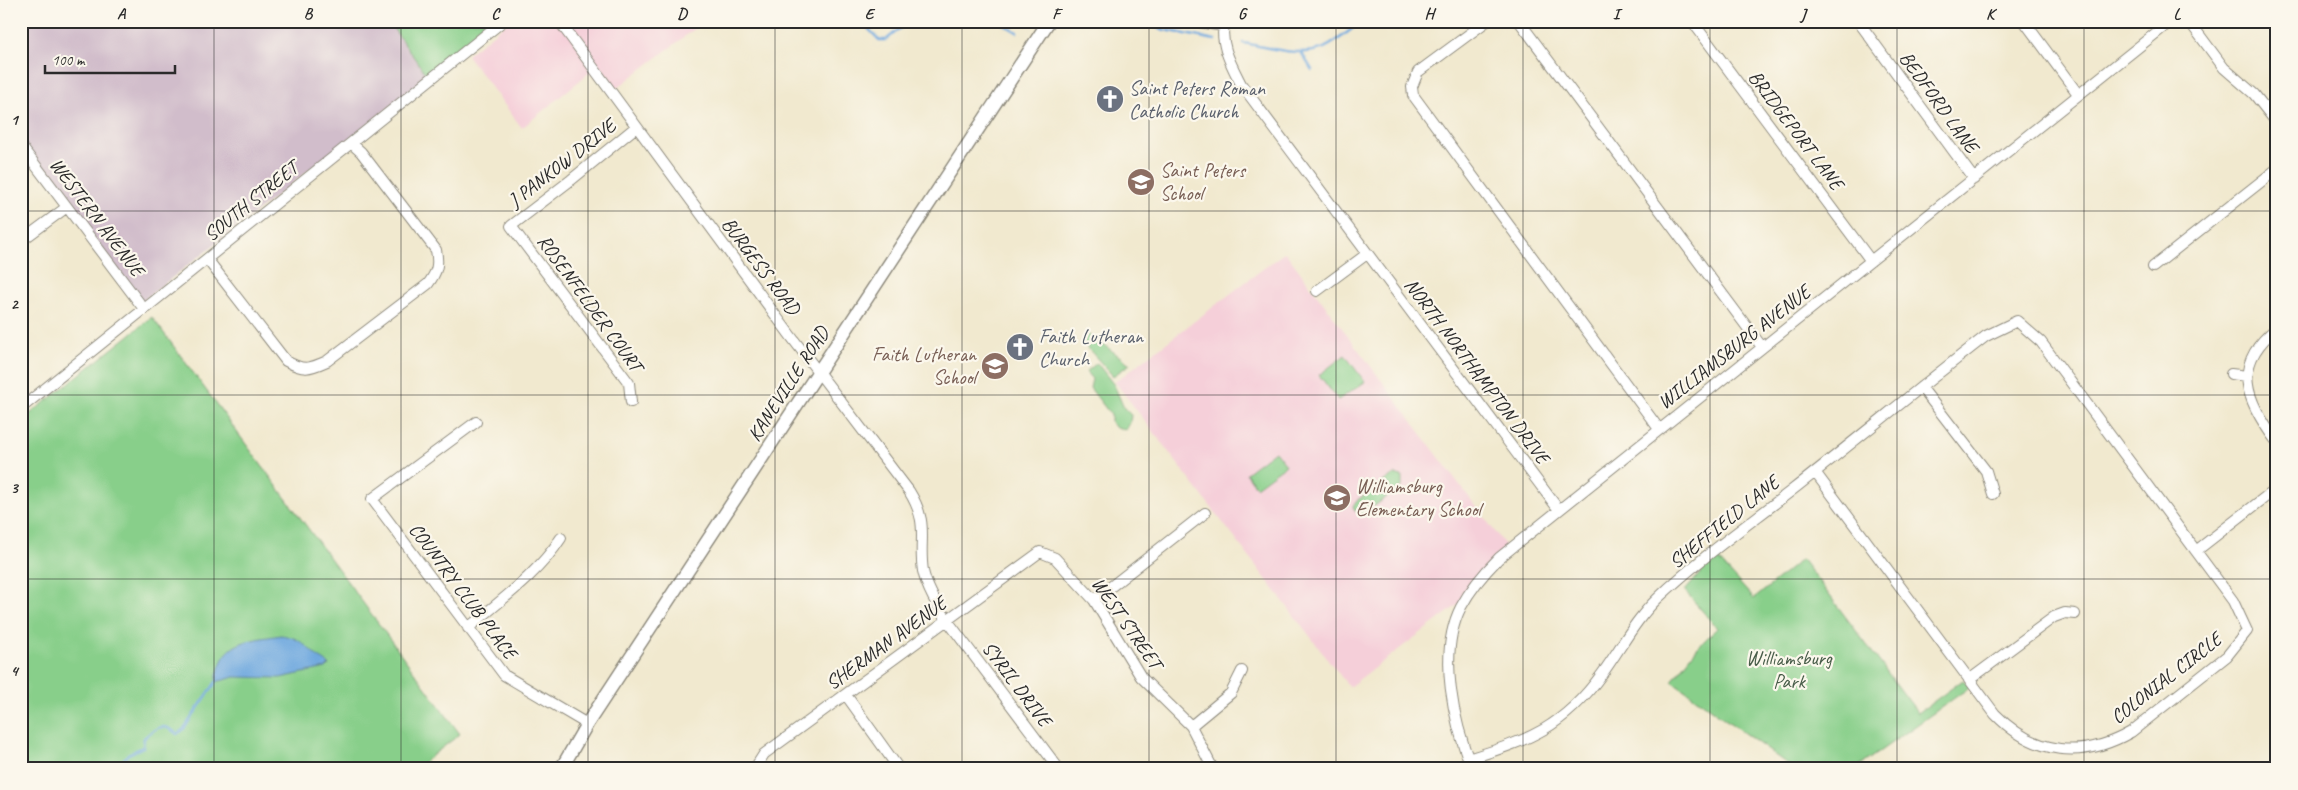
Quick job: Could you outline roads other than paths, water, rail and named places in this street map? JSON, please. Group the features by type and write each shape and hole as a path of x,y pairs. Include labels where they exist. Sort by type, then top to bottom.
{"main road":[{"name":"KANEVILLE ROAD","path":"561,769 586,724 1049,21"}],"street":[{"name":"SOUTH STREET","path":"21,408 503,21"},
{"name":"BURGESS ROAD","path":"559,21 818,373 914,500 923,525 922,560 926,582 947,620"},
{"path":"1192,21 1224,24"},
{"path":"1487,21 1418,72 1412,87 1413,95 1659,429"},
{"name":"BRIDGEPORT LANE","path":"1692,21 1871,261"},
{"name":"BEDFORD LANE","path":"1858,21 1974,179"},
{"path":"2024,21 2078,94"},
{"name":"WILLIAMSBURG AVENUE","path":"1470,764 1456,722 1450,685 1453,634 1460,609 1473,586 1486,571 1659,429 2171,21"},
{"path":"2189,21 2224,68 2254,94 2277,123"},
{"path":"1521,23 1762,348"},
{"name":"NORTH NORTHAMPTON DRIVE","path":"1224,24 1227,56 1241,84 1559,510"},
{"name":"J PANKOW DRIVE","path":"512,227 636,127"},
{"path":"207,259 286,361 299,368 312,368 327,361 428,284 436,273 438,264 436,250 361,152 352,143"},
{"name":"WESTERN AVENUE","path":"21,146 144,309"},
{"path":"2153,267 2277,169"},
{"path":"21,240 66,207"},
{"name":"ROSENFELDER COURT","path":"512,227 630,383 631,402"},
{"path":"1318,291 1367,254"},
{"name":"SHEFFIELD LANE","path":"1470,764 1519,743 1553,724 1580,702 1603,673 1626,635 1657,599 1992,332 2017,321"},
{"name":"COLONIAL CIRCLE","path":"1815,472 1969,680 2004,723 2029,740 2044,746 2073,750 2095,748 2131,732 2227,656 2247,631 2238,609 2041,342 2017,321"},
{"path":"2277,328 2260,344 2254,353 2247,376 2248,395 2253,408 2277,442"},
{"path":"2231,374 2247,376"},
{"path":"1921,387 1986,471 1993,494"},
{"name":"COUNTRY CLUB PLACE","path":"476,422 372,499 504,674 586,724"},
{"path":"2196,551 2277,488"},
{"path":"1094,600 1205,513"},
{"path":"468,628 521,583 551,554 562,538"},
{"name":"SHERMAN AVENUE","path":"757,767 764,754 1040,552"},
{"name":"WEST STREET","path":"1040,552 1055,558 1094,600 1141,677 1191,726 1213,769"},
{"path":"1969,680 2054,617 2065,613 2076,614"},
{"name":"SYRIL DRIVE","path":"947,620 1059,769"},
{"path":"1191,726 1232,693 1242,671"},
{"path":"846,695 899,769"}],"water":[{"path":"281,635 300,642 329,665 326,668 280,678 235,677 216,682 219,668 230,650 246,641"}],"waterway":[{"path":"861,21 879,40 886,40 909,21"},
{"path":"998,21 1017,32"},
{"path":"1142,21 1160,29 1215,40"},
{"path":"1243,43 1284,51 1314,51 1334,43 1362,21"},
{"path":"1301,52 1312,70"},
{"path":"129,769 124,759 128,754 143,747 144,738 160,727 168,728 177,734 183,730 216,682"}],"place":[{"name":"Saint Peters Roman Catholic Church","path":"1110,99"},
{"name":"Saint Peters School","path":"1141,182"},
{"name":"Faith Lutheran Church","path":"1020,347"},
{"name":"Faith Lutheran School","path":"995,366"},
{"name":"Williamsburg Elementary School","path":"1337,498"}],"park label":[{"name":"Williamsburg Park","path":"1789,670"}]}
